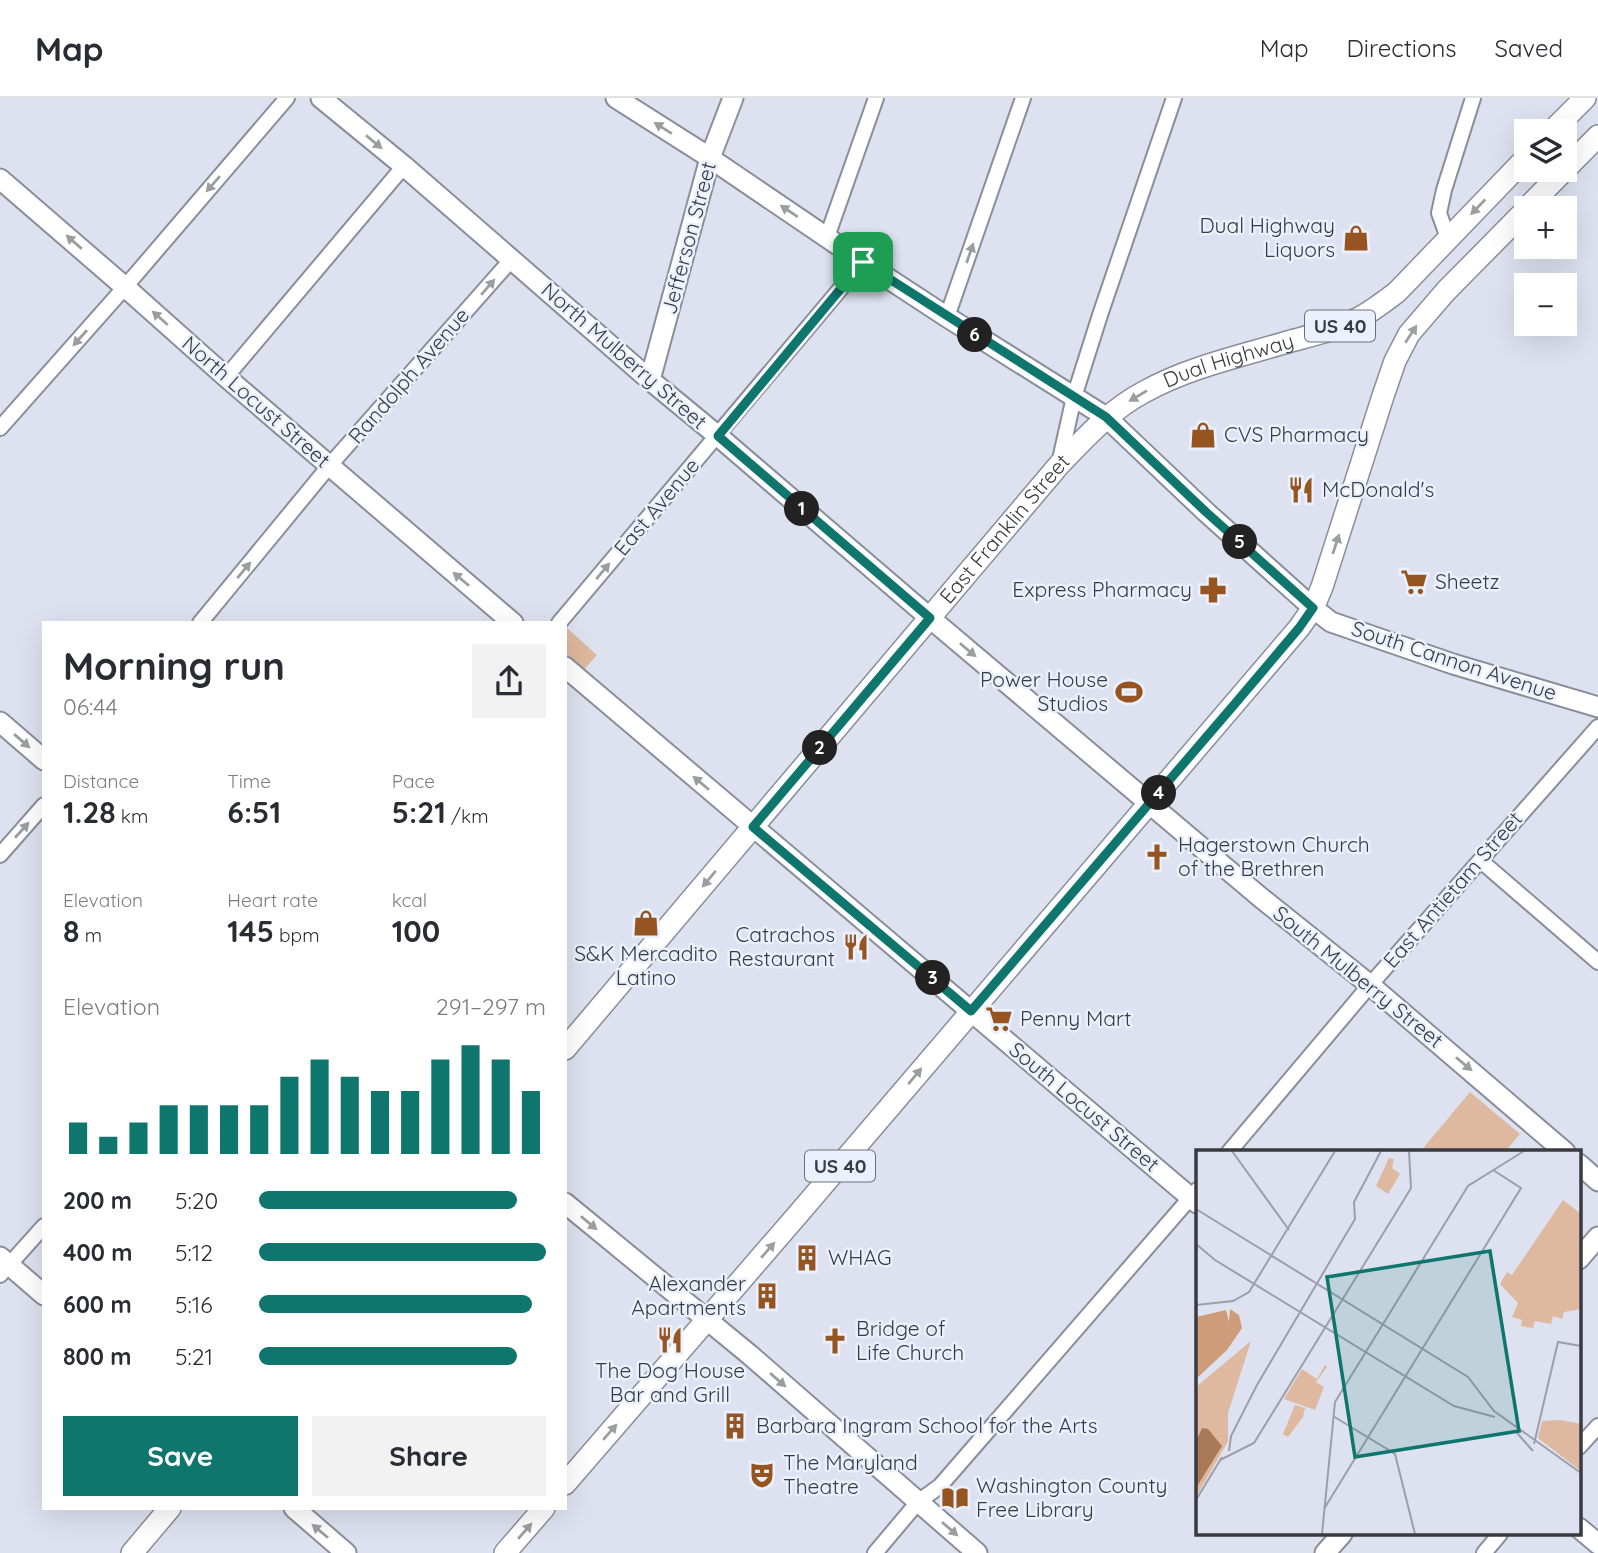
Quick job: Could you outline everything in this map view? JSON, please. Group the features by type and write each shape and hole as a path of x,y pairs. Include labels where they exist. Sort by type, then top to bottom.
{"main road":[{"path":"1564,119 1585,98"},
{"name":"US 40","path":"1540,196 1598,136"},
{"name":"Dual Highway","path":"1059,465 1106,417 1143,392 1211,364 1329,331 1374,310 1396,292 1514,170"},
{"name":"US 40","path":"567,1482 1299,628 1313,608 1322,587 1382,396 1409,334 1422,317 1514,222"},
{"name":"East Franklin Street","path":"567,1047 1059,465"},
{"path":"132,1553 168,1510"},
{"path":"505,1553 542,1510"}],"street":[{"path":"0,428 287,98"},
{"name":"North Mulberry Street","path":"321,98 1150,803"},
{"name":"South Cannon Avenue","path":"616,98 947,317 1106,417 1206,512 1331,622 1466,668 1598,707"},
{"name":"Jefferson Street","path":"650,380 710,158 733,98"},
{"path":"827,237 876,98"},
{"path":"947,317 1023,98"},
{"name":"East Franklin Street","path":"1059,465 1074,397 1174,98"},
{"path":"1448,238 1439,213 1474,98"},
{"path":"226,377 404,166"},
{"name":"North Locust Street","path":"0,179 511,621"},
{"name":"Randolph Avenue","path":"202,621 330,466 512,259"},
{"name":"East Avenue","path":"561,621 863,262"},
{"path":"567,669 971,1011"},
{"path":"0,722 42,758"},
{"name":"East Antietam Street","path":"1231,1150 1370,985 1598,727"},
{"name":"South Mulberry Street","path":"1150,803 1260,897 1370,985 1563,1150"},
{"path":"0,855 42,807"},
{"path":"1480,861 1598,962"},
{"name":"South Locust Street","path":"971,1011 1195,1197"},
{"path":"1580,1165 1598,1181"},
{"path":"875,1553 918,1502 940,1486 1195,1197"},
{"path":"567,1205 750,1355 977,1553"},
{"path":"42,1228 3,1266 42,1294"},
{"path":"1580,1258 1598,1237"},
{"path":"1580,1446 1598,1426"},
{"path":"296,1510 346,1553"},
{"path":"1580,1529 1598,1544"},
{"path":"1325,1553 1340,1536"},
{"path":"1484,1553 1498,1536"}],"shaded area":[{"path":"567,628 597,655 583,671 567,657"},
{"path":"1470,1092 1520,1134 1507,1150 1422,1150"}],"place":[{"name":"Dual Highway Liquors","path":"1356,238"},
{"name":"CVS Pharmacy","path":"1203,435"},
{"name":"McDonald's","path":"1301,490"},
{"name":"Sheetz","path":"1414,582"},
{"name":"Express Pharmacy","path":"1213,590"},
{"name":"Power House Studios","path":"1129,692"},
{"name":"Hagerstown Church of the Brethren","path":"1157,857"},
{"name":"S&K Mercadito Latino","path":"646,923"},
{"name":"Catrachos Restaurant","path":"856,947"},
{"name":"Penny Mart","path":"999,1019"},
{"name":"WHAG","path":"807,1258"},
{"name":"Alexander Apartments","path":"767,1296"},
{"name":"The Dog House Bar and Grill","path":"670,1340"},
{"name":"Bridge of Life Church","path":"835,1341"},
{"name":"Barbara Ingram School for the Arts","path":"735,1426"},
{"name":"The Maryland Theatre","path":"762,1475"},
{"name":"Washington County Free Library","path":"955,1498"}],"route":[{"path":"863,262 1106,417 1313,608 1138,818 971,1011 753,827 930,618 718,436 863,262"}]}
